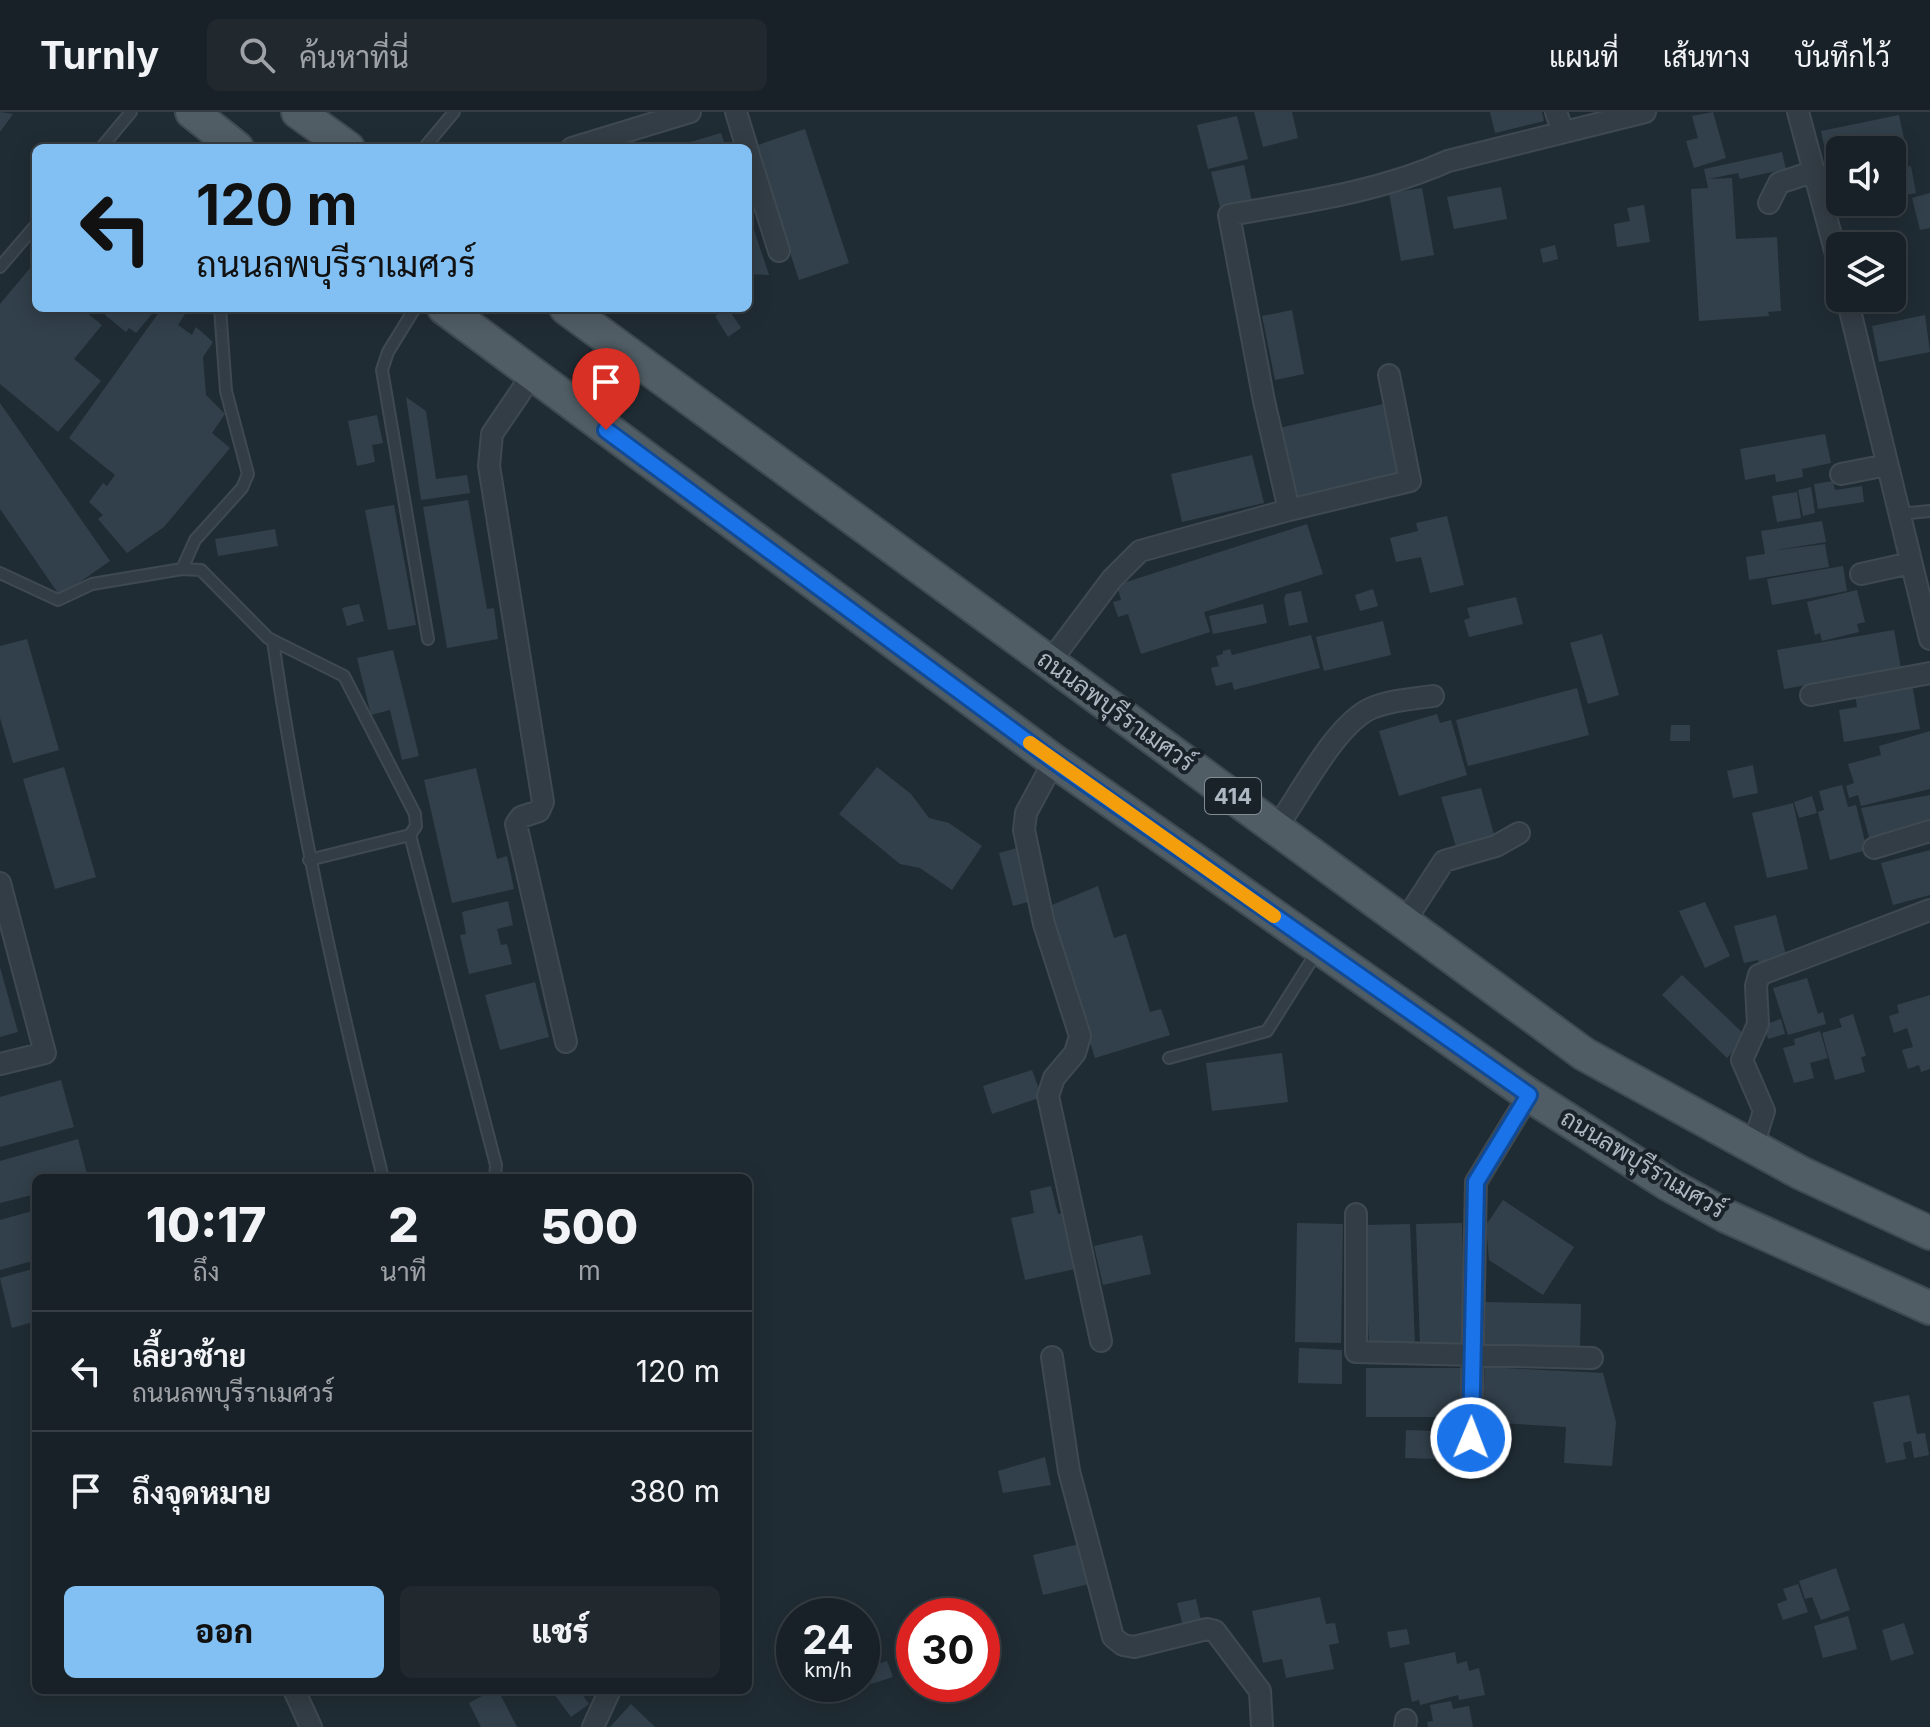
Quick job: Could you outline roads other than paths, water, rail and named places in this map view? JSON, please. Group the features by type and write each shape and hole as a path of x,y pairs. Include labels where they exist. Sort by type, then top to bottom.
{"main road":[{"path":"192,112 232,144"},
{"path":"307,115 343,144"},
{"name":"ถนนลพบุรีราเมศวร์","path":"449,312 1054,761 1529,1095 1668,1184 1726,1216 1930,1308"},
{"name":"ถนนลพบุรีราเมศวร์","path":"577,312 1049,663 1584,1054 1801,1173 1930,1233"}],"street":[{"path":"585,144 690,112"},
{"path":"736,112 745,144"},
{"path":"1556,112 1563,132"},
{"path":"1289,510 1264,401 1229,215 1371,189 1419,175 1448,161 1645,112"},
{"path":"1798,112 1831,232"},
{"path":"752,166 779,251"},
{"path":"1769,203 1779,183 1815,171"},
{"path":"1850,312 1930,639"},
{"path":"532,375 492,434 489,466 543,802 539,811 521,817 516,824 566,1042"},
{"path":"1049,663 1112,579 1140,551 1410,481 1389,375"},
{"path":"1841,474 1887,465"},
{"path":"1861,574 1911,563"},
{"path":"1811,695 1930,673"},
{"path":"1277,827 1341,734 1361,714 1386,703 1433,696"},
{"path":"1054,761 1026,813 1024,830 1044,924 1079,1027 1075,1053 1054,1078 1048,1096 1101,1341"},
{"path":"1874,848 1930,831"},
{"path":"1405,921 1444,861 1496,846 1519,833"},
{"path":"0,883 45,1053 0,1064"},
{"path":"1753,1146 1764,1111 1742,1060 1759,1021 1757,977 1930,910"},
{"path":"1471,1438 1476,1182 1529,1095"},
{"path":"1356,1214 1356,1352 1592,1358"},
{"path":"1052,1357 1069,1471 1113,1637 1123,1645 1134,1647 1207,1629 1215,1631 1260,1691 1262,1727"},
{"path":"296,1694 311,1727"},
{"path":"593,1727 608,1694"}],"lane":[{"path":"104,144 131,112"},
{"path":"427,144 454,112"},
{"path":"0,267 32,230"},
{"path":"182,569 195,540 247,481 247,468 222,368 220,312"},
{"path":"413,312 388,352 382,370 428,639"},
{"path":"1899,514 1930,511"},
{"path":"0,573 58,600 92,584 182,569 205,572 273,641 335,669 348,681 411,804 416,821 410,835 496,1165 495,1174"},
{"path":"273,641 309,860 382,1174"},
{"path":"309,860 410,835"},
{"path":"1169,1058 1267,1031 1319,948"}]}
